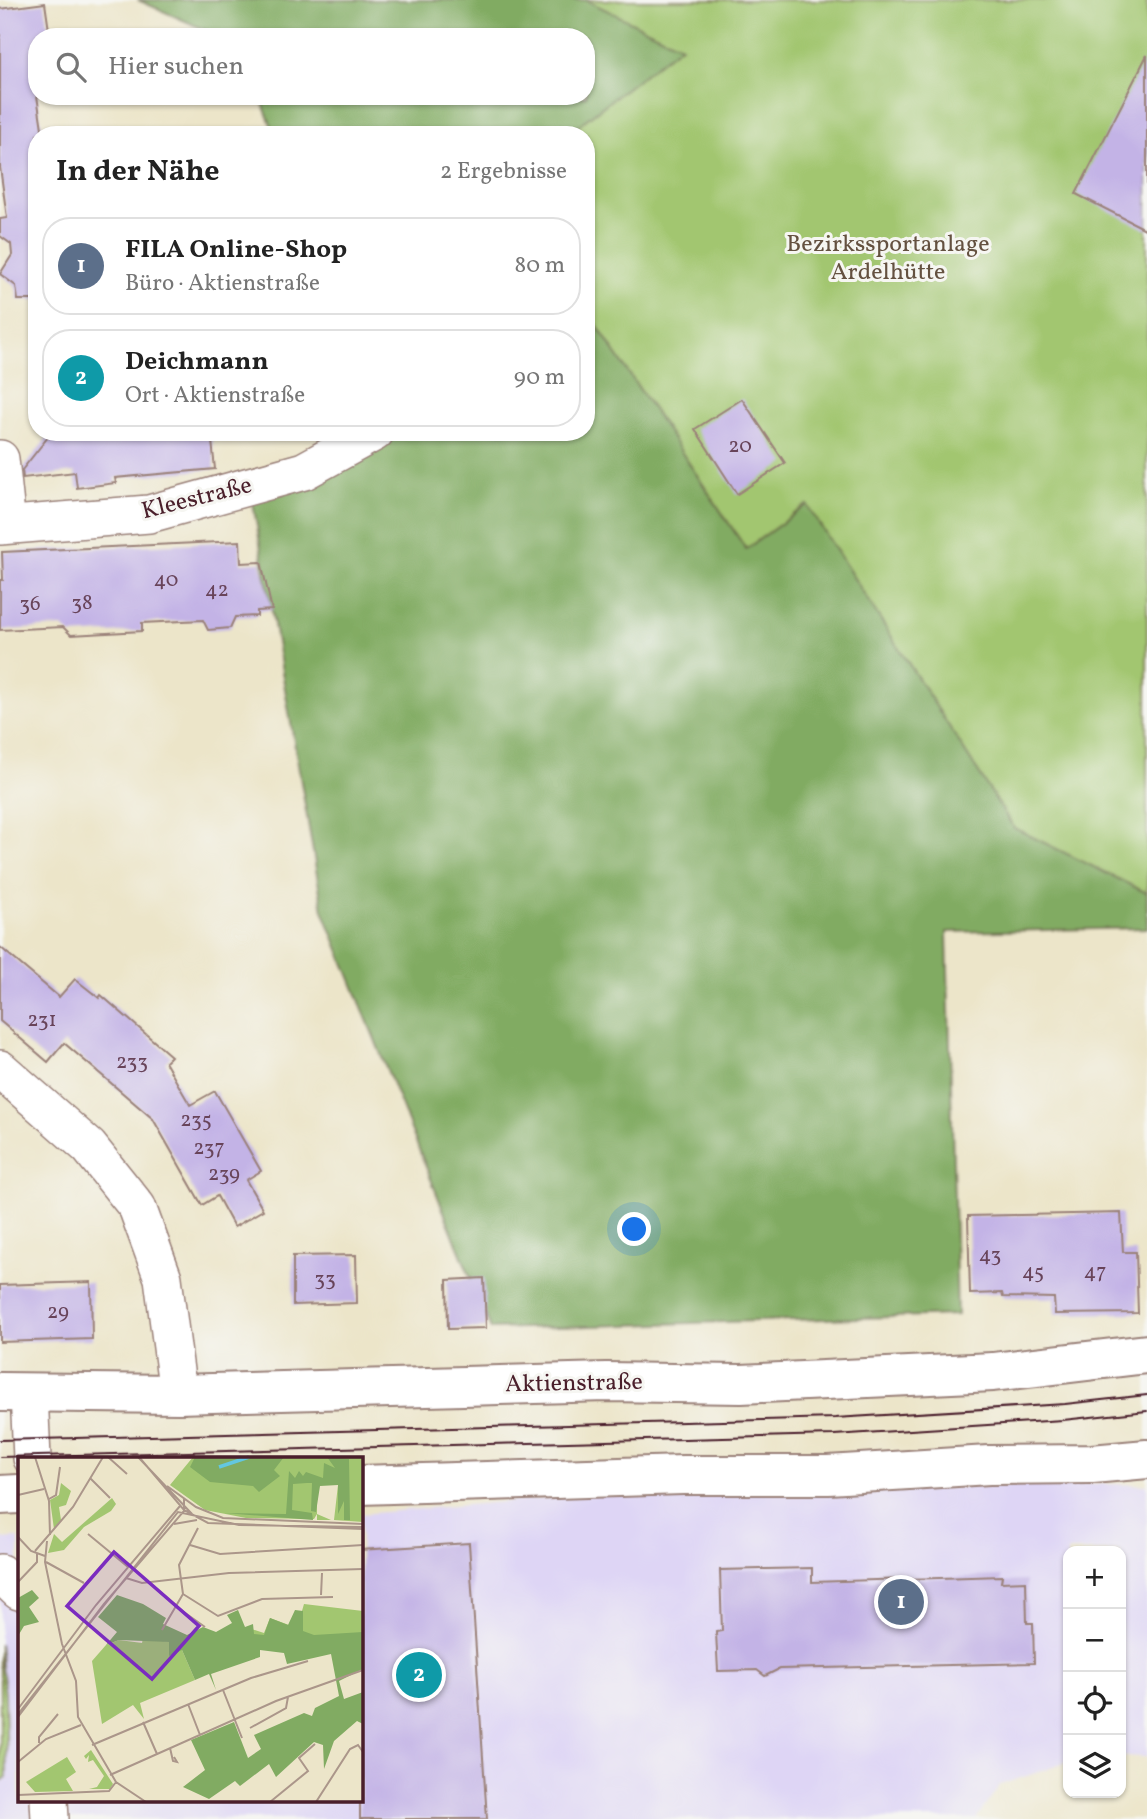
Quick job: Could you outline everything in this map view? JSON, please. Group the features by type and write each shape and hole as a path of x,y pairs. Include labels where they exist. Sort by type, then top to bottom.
{"main road":[{"name":"Aktienstraße","path":"15,1392 178,1394 606,1382 741,1384 993,1373 1147,1354"},
{"path":"362,1485 683,1475 828,1475 989,1465 1092,1464 1147,1459"},
{"path":"0,1495 18,1494"}],"street":[{"name":"Kleestraße","path":"0,459 4,526 149,514 304,471 359,441"},
{"path":"0,1069 89,1147 137,1207 163,1278 178,1394"},
{"path":"15,1392 32,1457"},
{"path":"0,1573 18,1590"},
{"path":"49,1801 50,1819"}],"shaded area":[{"path":"1072,1483 1147,1485 1147,1757 1126,1756 1126,1546 1063,1546 1063,1764 1000,1785 976,1819 57,1819 56,1801 362,1801 362,1514 681,1487 837,1492"},
{"path":"18,1538 18,1801 40,1801 40,1819 0,1819 0,1539"}],"green space":[{"path":"138,0 586,0 681,46 578,126 272,126 263,105 595,105 595,28 201,28"},
{"name":"Bezirkssportanlage Ardelhütte","path":"481,0 1147,0 1147,893 1014,829 807,505 746,549 595,322 595,126 518,126 565,105 595,105 595,28 560,28"},
{"path":"595,322 746,549 807,505 1014,828 1147,893 1147,928 947,932 957,1315 491,1329 323,910 251,491 339,441 595,441"},
{"path":"0,1644 5,1695 7,1777 0,1782"}],"building":[{"path":"45,3 49,28 28,28 28,105 38,105 42,126 28,126 28,300 18,300 16,286 0,274 12,255 11,244 0,236 0,219 7,218 0,167 0,9"},
{"path":"1147,55 1147,230 1076,194"},
{"path":"742,399 785,463 737,494 695,429"},
{"path":"45,441 212,441 215,469 115,478 116,483 77,488 75,472 23,478 22,470"},
{"path":"240,541 241,563 261,562 272,610 257,611 257,616 235,617 230,628 208,630 203,620 142,623 142,631 71,635 63,627 0,630 2,552"},
{"path":"0,947 59,997 75,979 99,998 101,995 171,1056 165,1062 190,1105 215,1091 261,1171 246,1180 263,1210 234,1227 217,1196 202,1205 153,1119 64,1043 48,1062 0,1021"},
{"path":"1121,1213 1123,1252 1136,1252 1138,1313 1055,1314 1054,1298 1003,1297 1002,1293 970,1294 968,1216"},
{"path":"356,1255 357,1303 293,1305 293,1256"},
{"path":"484,1278 486,1328 448,1329 447,1280"},
{"path":"91,1282 92,1339 0,1342 0,1285"},
{"path":"469,1543 487,1819 360,1819 362,1550"},
{"path":"812,1568 812,1582 1002,1576 1001,1582 1026,1581 1027,1623 1033,1623 1034,1663 779,1669 765,1676 757,1670 718,1671 716,1632 722,1631 720,1570"}],"tram line":[{"path":"0,1440 835,1418 1065,1404 1147,1395"},
{"path":"0,1457 834,1435 1063,1420 1147,1411"}],"place":[{"name":"FILA Online-Shop","path":"901,1602"},
{"name":"Deichmann","path":"419,1675"}]}
